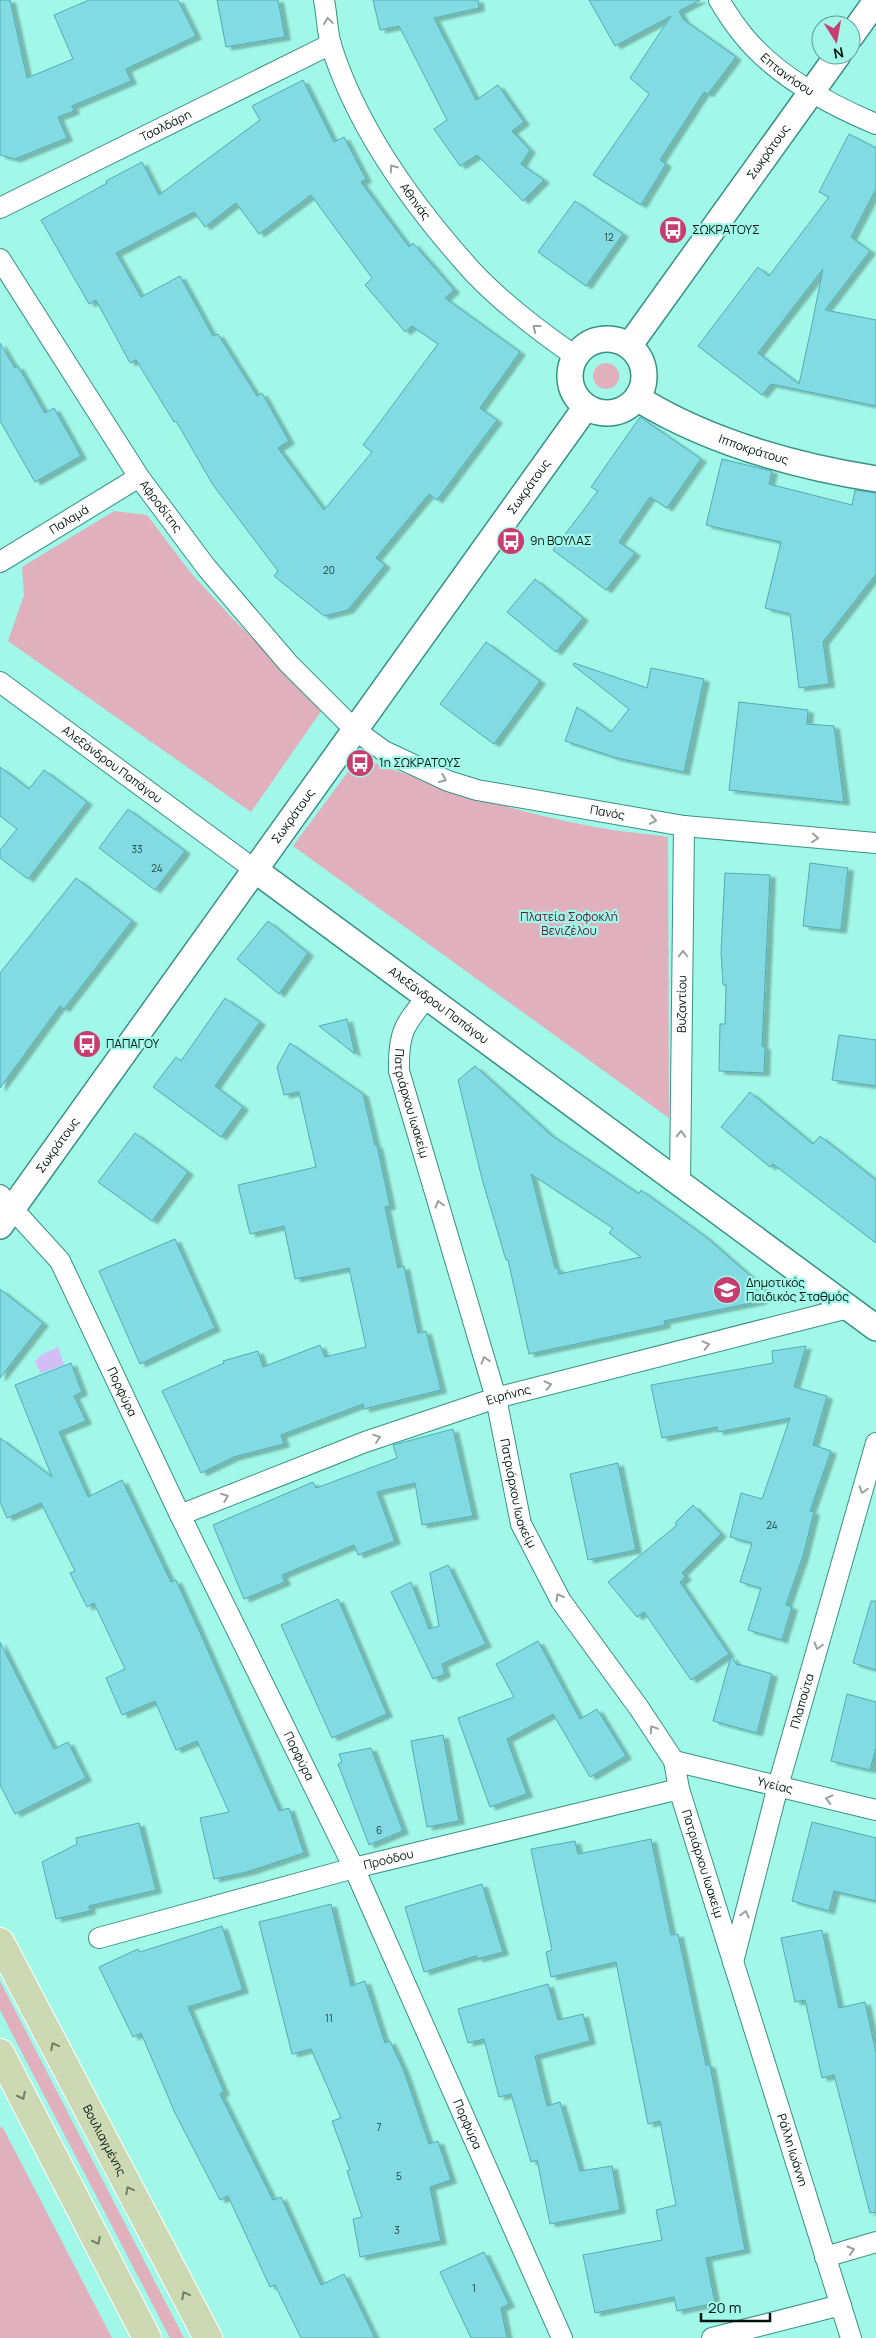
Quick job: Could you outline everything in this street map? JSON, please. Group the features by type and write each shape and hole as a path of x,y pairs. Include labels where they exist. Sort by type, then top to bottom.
{"main road":[{"name":"Βουλιαγμένης","path":"0,1942 208,2338"},
{"path":"0,2053 146,2338"}],"street":[{"name":"Αθηνάς","path":"324,0 331,44 362,119 382,153 440,232 474,272 515,311 575,356"},
{"name":"Επτανήσου","path":"718,0 743,36 776,68 811,92 876,124"},
{"path":"861,22 876,1"},
{"name":"Τσαλδάρη","path":"0,208 331,44"},
{"name":"Σωκράτους","path":"629,346 831,65"},
{"name":"Αφροδίτης","path":"0,258 139,477 206,567 288,662 355,730"},
{"path":"600,339 615,340 629,346 638,354 645,376 637,398 629,406 619,411 596,412 586,407 579,400 570,384 570,374 575,356 582,348 600,339"},
{"name":"Ιπποκράτους","path":"637,398 686,424 746,446 827,471 876,479"},
{"name":"Σωκράτους","path":"4,1209 255,870 586,407"},
{"name":"Παλαμά","path":"0,562 139,477"},
{"name":"Αλεξάνδρου Παπάγου","path":"0,682 876,1328"},
{"name":"Πανός","path":"355,730 384,751 415,767 477,790 684,826 876,843"},
{"name":"Βυζαντίου","path":"680,1183 684,826"},
{"name":"Πατριάρχου Ιωακείμ","path":"427,996 406,1023 399,1046 399,1071 496,1398 521,1524 561,1601 639,1708 674,1761 680,1789 733,1962"},
{"name":"Πορφύρα","path":"4,1209 60,1260 180,1515 354,1868 562,2338"},
{"name":"Ειρήνης","path":"180,1515 365,1442 496,1398 848,1308"},
{"name":"Πλαπούτα","path":"733,1962 778,1786 876,1443"},
{"name":"Υγείας","path":"674,1761 876,1810"},
{"name":"Προόδου","path":"98,1938 354,1868 680,1789"},
{"name":"Ράλλη Ιωάννη","path":"733,1962 851,2338"},
{"path":"825,2257 876,2242"},
{"path":"712,2338 841,2305"}],"green space":[{"path":"606,363 615,367 619,376 615,385 606,389 597,385 593,376 597,367"},
{"path":"114,511 147,515 191,573 234,620 324,707 251,812 8,641 24,595 22,567"},
{"name":"Πλατεία Σοφοκλή Βενιζέλου","path":"359,757 442,786 527,812 595,827 668,837 669,1118 293,846"},
{"path":"0,1981 184,2338 170,2338 21,2051 0,2010"},
{"path":"2,2126 112,2338 0,2338 0,2128"}],"shaded area":[{"path":"58,1347 64,1365 41,1373 35,1362 41,1355"}],"building":[{"path":"0,0 10,0 27,78 73,59 54,15 89,0 178,0 196,36 126,69 131,81 72,106 74,111 58,117 67,138 15,159 0,155"},
{"path":"217,0 278,0 285,37 226,47"},
{"path":"373,0 478,0 479,8 434,18 476,100 498,85 524,122 512,131 530,150 521,164 544,180 523,201 477,155 460,166 434,129 447,120 399,26 380,30"},
{"path":"589,0 700,0 679,11 684,20 736,57 708,94 704,92 660,160 666,164 641,205 593,175 649,94 630,78 671,16 615,46"},
{"path":"303,80 334,142 344,137 366,179 361,182 409,247 413,243 454,290 445,298 520,352 480,408 497,420 437,500 429,494 376,558 385,565 348,610 324,616 274,576 278,571 213,485 176,421 174,422 136,360 130,363 96,300 89,304 41,220 142,162 159,195 260,120 252,106","holes":["311,195 372,278 365,285 405,332 412,326 438,344 363,445 372,452 324,510 278,448 289,441 262,393 257,396 218,334 213,336 180,276 141,297 116,253 194,212 205,227 236,203 259,234"]},
{"path":"849,134 876,148 876,189 851,237 870,251 825,310 876,320 876,406 771,384 762,395 698,346 758,267 769,276 829,197 819,192","holes":["823,269 799,384 758,353"]},
{"path":"575,201 623,234 586,286 538,252"},
{"path":"0,343 15,368 18,366 45,413 54,408 81,456 35,482 0,421"},
{"path":"640,417 701,459 667,508 650,497 619,542 635,553 606,590 553,550 598,491 591,487"},
{"path":"722,459 772,471 769,484 852,505 855,490 876,493 876,574 823,642 829,684 799,688 790,614 765,608 781,542 706,525"},
{"path":"535,579 583,618 556,652 507,612"},
{"path":"486,642 540,681 494,744 440,704"},
{"path":"574,663 647,688 651,668 704,679 684,772 617,758 565,741 577,707 611,732 629,709 573,665"},
{"path":"739,702 808,710 807,724 834,726 844,802 729,790"},
{"path":"0,767 29,789 44,770 87,802 28,879 0,858 0,850 17,829 0,816"},
{"path":"128,809 185,851 155,890 99,848"},
{"path":"810,863 848,868 841,930 803,926"},
{"path":"725,873 770,875 762,1046 765,1047 764,1073 719,1071 720,1024 725,1024 726,985 723,985 721,952"},
{"path":"76,878 132,921 64,1009 60,1006 0,1088 0,973"},
{"path":"268,921 308,953 279,994 237,959"},
{"path":"225,998 260,1022 215,1086 243,1107 221,1137 153,1087 176,1057 181,1061"},
{"path":"347,1019 355,1054 319,1026"},
{"path":"839,1035 876,1040 876,1086 832,1080"},
{"path":"290,1043 363,1094 375,1145 377,1145 390,1206 385,1207 398,1268 404,1266 418,1333 426,1331 441,1390 364,1409 363,1404 281,1435 284,1444 234,1457 201,1473 162,1391 224,1363 223,1361 258,1351 263,1367 320,1345 325,1357 366,1347 349,1268 295,1279 284,1226 250,1234 238,1185 316,1167 299,1092 284,1095 277,1067"},
{"path":"475,1066 551,1135 639,1194 641,1190 706,1237 762,1286 761,1301 664,1321 665,1325 529,1354 508,1260 506,1260 482,1179 458,1080","holes":["531,1174 613,1228 609,1233 641,1257 559,1274 558,1268 555,1268"]},
{"path":"750,1092 813,1144 820,1136 876,1180 876,1243 773,1164 770,1167 721,1127"},
{"path":"135,1133 188,1172 152,1221 98,1182"},
{"path":"175,1239 215,1328 140,1364 99,1271"},
{"path":"0,1289 43,1323 0,1378"},
{"path":"806,1346 794,1387 827,1396 813,1445 831,1451 810,1511 814,1512 803,1556 786,1605 792,1607 782,1640 748,1630 761,1588 740,1582 752,1543 730,1537 741,1493 762,1499 790,1418 718,1432 717,1427 662,1438 651,1385 773,1363 772,1351"},
{"path":"71,1363 82,1392 74,1396 86,1421 59,1432 88,1497 122,1480 171,1582 176,1580 279,1811 289,1808 304,1853 247,1872 214,1879 200,1818 229,1812 197,1741 176,1750 155,1701 122,1715 106,1678 125,1669 94,1603 87,1607 70,1573 75,1571 41,1503 7,1518 0,1502 0,1438 52,1477 15,1385"},
{"path":"453,1429 473,1516 422,1525 415,1483 377,1492 395,1541 358,1555 354,1545 282,1575 285,1582 244,1599 213,1525 313,1482 316,1488 397,1458 393,1445"},
{"path":"618,1463 636,1550 588,1560 570,1474"},
{"path":"693,1505 721,1534 682,1573 686,1577 680,1582 729,1654 691,1680 644,1612 637,1617 608,1582 677,1525 675,1523"},
{"path":"448,1565 486,1644 442,1664 445,1674 433,1679 391,1592 411,1582 429,1629 439,1626 430,1573"},
{"path":"338,1599 387,1714 332,1738 281,1625"},
{"path":"871,1601 876,1601 876,1670 853,1663"},
{"path":"538,1641 580,1719 597,1709 626,1756 590,1777 553,1714 507,1739 527,1794 490,1807 458,1718 514,1697 496,1664"},
{"path":"0,1642 54,1749 68,1742 86,1778 15,1814 0,1785"},
{"path":"731,1656 738,1666 738,1664 772,1674 757,1733 713,1721"},
{"path":"847,1694 876,1702 876,1748 870,1770 831,1761"},
{"path":"443,1735 459,1821 427,1827 411,1741"},
{"path":"371,1748 403,1831 369,1845 338,1764 342,1762 339,1754"},
{"path":"812,1822 876,1838 876,1901 834,1891 829,1911 792,1901"},
{"path":"139,1823 156,1890 89,1906 90,1911 56,1919 42,1862 77,1844 76,1838"},
{"path":"651,1839 671,1935 678,1934 706,2065 710,2065 745,2250 706,2258 715,2303 677,2311 674,2297 595,2313 583,2255 662,2240 656,2210 676,2205 660,2121 648,2124 616,1962 551,1977 546,1952 552,1950 531,1849 575,1841 578,1854"},
{"path":"482,1884 503,1952 477,1959 476,1956 424,1972 405,1907"},
{"path":"331,1904 351,1986 365,1981 385,2043 390,2041 404,2071 429,2144 438,2141 451,2180 430,2187 441,2241 360,2257 353,2219 362,2217 347,2171 350,2170 332,2121 341,2118 311,2049 292,2054 259,1922"},
{"path":"222,1926 243,1990 188,2007 224,2092 220,2094 273,2200 281,2197 321,2285 344,2274 375,2338 301,2338 275,2285 270,2287 228,2196 220,2200 175,2113 141,2033 133,2037 99,1967 138,1949 140,1952"},
{"path":"822,1930 839,2008 865,2002 876,2053 876,2212 870,2213 834,2075 822,2078 805,2000 795,2002 781,1938"},
{"path":"548,1984 558,2020 583,2014 590,2041 535,2056 547,2106 560,2102 580,2171 612,2166 620,2210 550,2224 537,2160 531,2162 511,2094 499,2097 484,2039 468,2043 458,2009"},
{"path":"484,2252 509,2304 501,2308 507,2338 471,2338 440,2272"}],"place":[{"name":"ΣΩΚΡΑΤΟΥΣ","path":"673,230"},
{"name":"9η ΒΟΥΛΑΣ","path":"511,541"},
{"name":"1η ΣΩΚΡΑΤΟΥΣ","path":"360,763"},
{"name":"ΠΑΠΑΓΟΥ","path":"87,1044"},
{"name":"Δημοτικός Παιδικός Σταθμός","path":"727,1290"}]}
